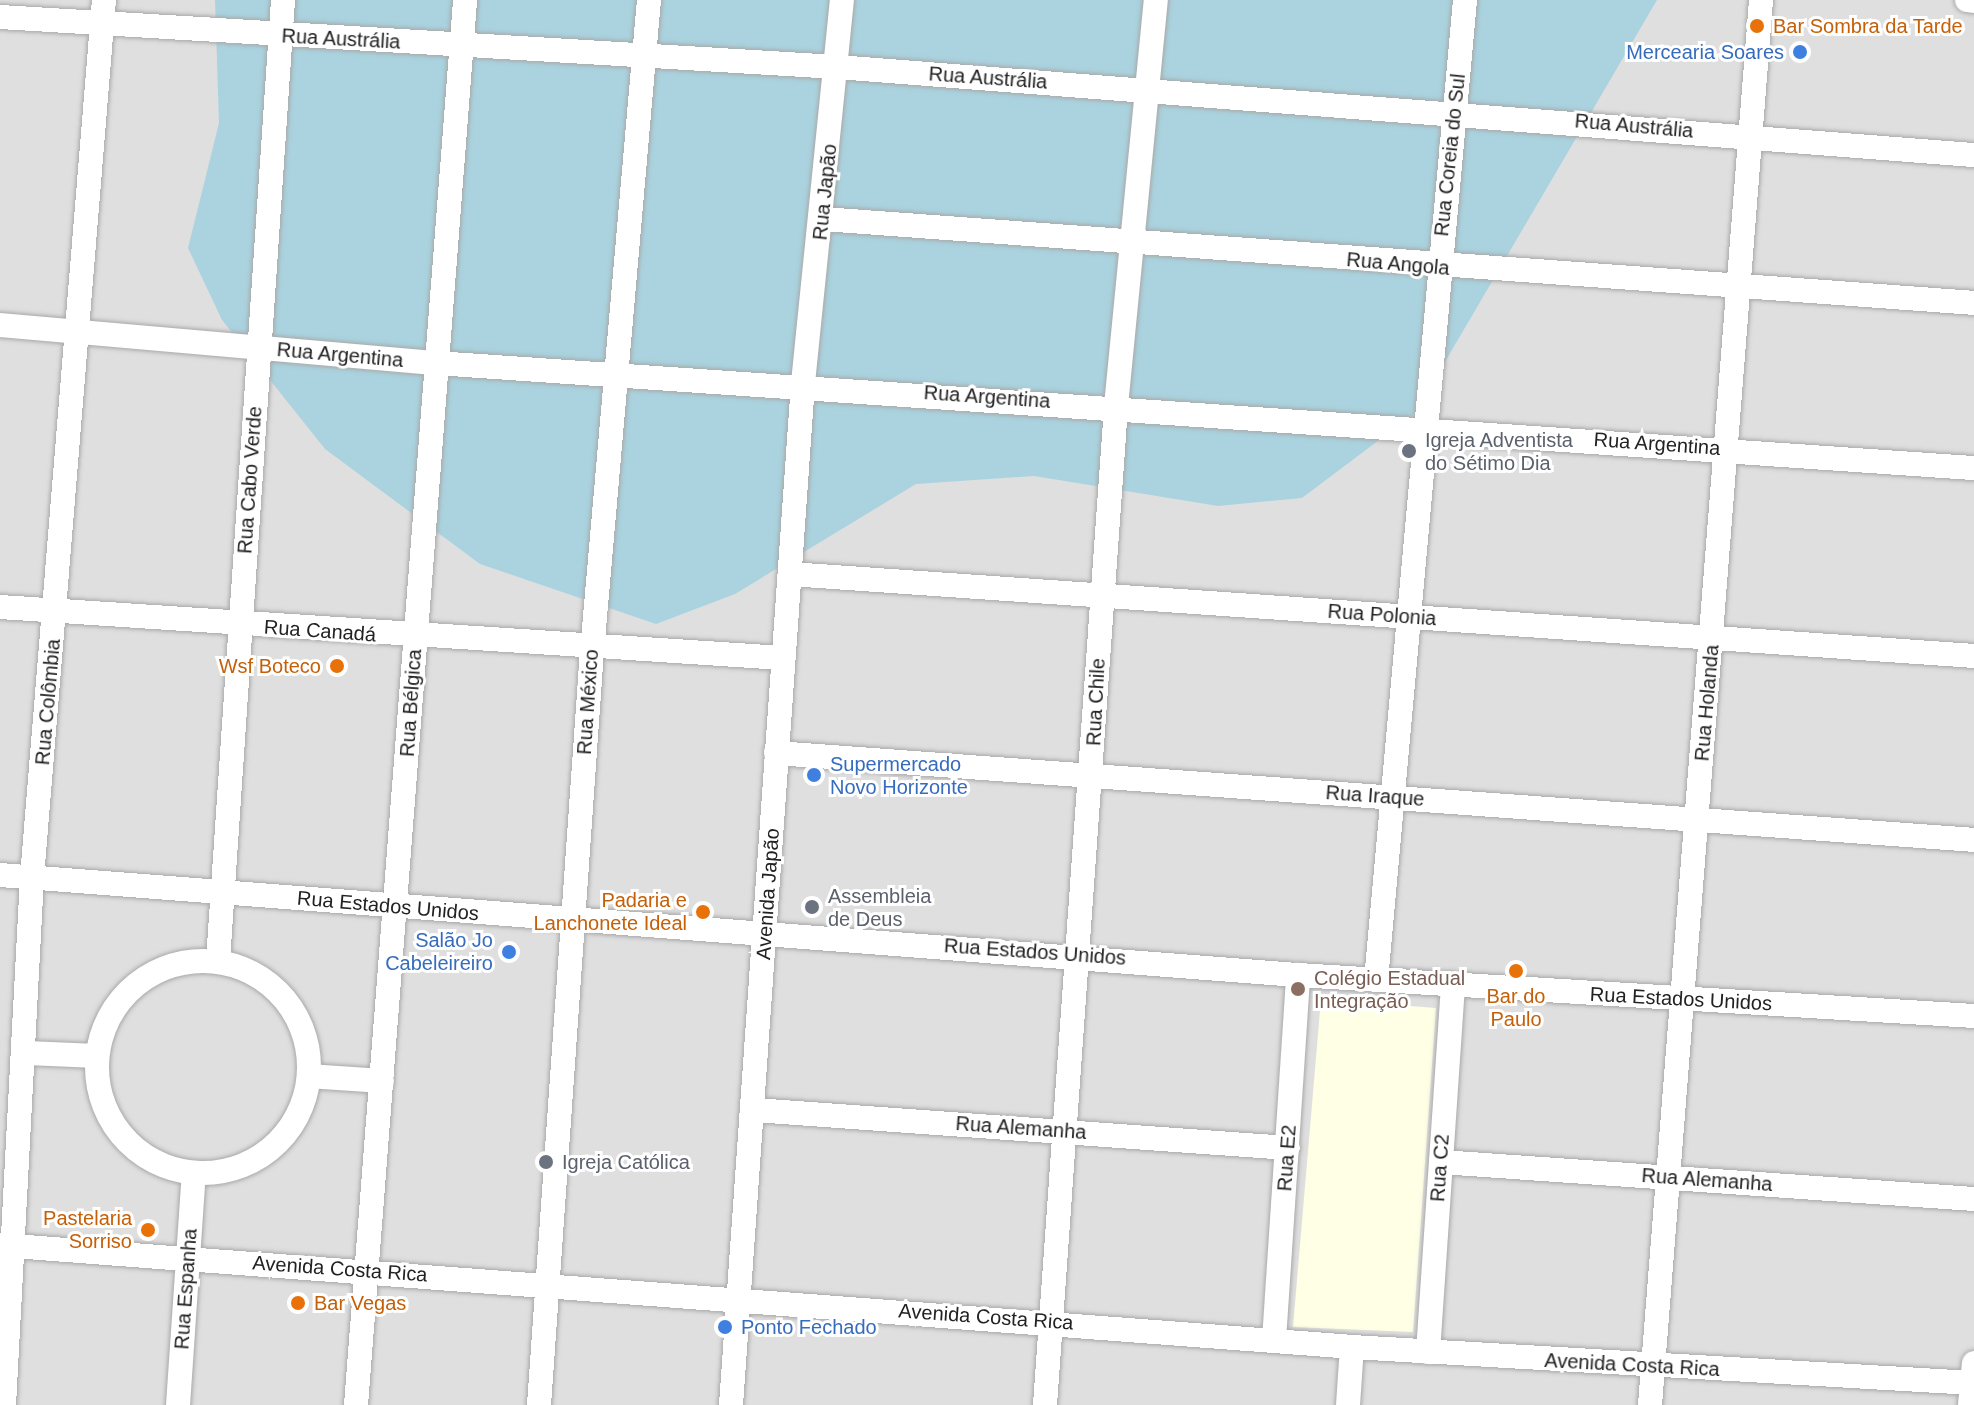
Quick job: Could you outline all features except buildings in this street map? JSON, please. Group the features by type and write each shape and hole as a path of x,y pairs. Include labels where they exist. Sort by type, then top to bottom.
{"street":[{"name":"Rua Colômbia","path":"4,1405 7,1246 27,1053 32,877 80,331 104,0"},
{"name":"Rua Cabo Verde","path":"218,961 283,0"},
{"name":"Rua Bélgica","path":"356,1405 397,909 465,0"},
{"name":"Rua México","path":"539,1405 592,651 649,0"},
{"name":"Rua Japão","path":"803,383 823,219 842,0"},
{"name":"Rua Chile","path":"1045,1405 1116,406 1156,0"},
{"name":"Rua Coreia do Sul","path":"1376,980 1396,797 1439,268 1465,0"},
{"name":"Rua Holanda","path":"1650,1405 1713,638 1735,288 1761,0"},
{"path":"1967,0 1974,1"},
{"name":"Rua Austrália","path":"0,17 837,67 1455,112 1974,155"},
{"name":"Rua Angola","path":"823,219 1439,268 1974,303"},
{"name":"Rua Argentina","path":"0,325 436,363 803,383 1974,468"},
{"name":"Avenida Japão","path":"731,1405 741,1299 803,383"},
{"name":"Rua Polonia","path":"790,574 1974,656"},
{"name":"Rua Canadá","path":"0,607 592,651 783,658"},
{"name":"Rua Iraque","path":"776,753 1974,840"},
{"name":"Rua Estados Unidos","path":"0,875 221,891 397,909 1079,955 1298,975 1974,1016"},
{"path":"218,961 249,971 289,1003 302,1026 309,1076 304,1101 276,1144 231,1169 194,1173 147,1157 123,1137 106,1111 97,1056 105,1025 143,979 168,966 218,961"},
{"name":"Rua E2","path":"1274,1340 1298,975"},
{"name":"Rua C2","path":"1428,1352 1453,985"},
{"path":"27,1053 97,1056"},
{"path":"309,1076 382,1081"},
{"name":"Rua Alemanha","path":"754,1110 1288,1148"},
{"name":"Rua Alemanha","path":"1441,1162 1974,1199"},
{"name":"Rua Espanha","path":"178,1405 194,1173"},
{"name":"Avenida Costa Rica","path":"7,1246 1352,1347 1972,1384"},
{"path":"1348,1405 1352,1347"}],"shaded area":[{"path":"0,0 1974,0 1974,1405 0,1405"},
{"path":"1321,999 1436,1008 1413,1332 1293,1327"}],"water":[{"path":"215,0 1657,0 1415,413 1302,498 1218,506 1034,476 916,484 735,594 656,624 480,564 325,449 222,320 188,248 219,123"}],"place":[{"name":"Bar Sombra da Tarde","path":"1757,26"},
{"name":"Mercearia Soares","path":"1800,52"},
{"name":"Igreja Adventista do Sétimo Dia","path":"1409,451"},
{"name":"Wsf Boteco","path":"337,666"},
{"name":"Supermercado Novo Horizonte","path":"814,775"},
{"name":"Assembleia de Deus","path":"812,907"},
{"name":"Padaria e Lanchonete Ideal","path":"703,912"},
{"name":"Salão Jo Cabeleireiro","path":"509,952"},
{"name":"Bar do Paulo","path":"1516,971"},
{"name":"Colégio Estadual Integração","path":"1298,989"},
{"name":"Igreja Católica","path":"546,1162"},
{"name":"Pastelaria Sorriso","path":"148,1230"},
{"name":"Bar Vegas","path":"298,1303"},
{"name":"Ponto Fechado","path":"725,1327"}]}
